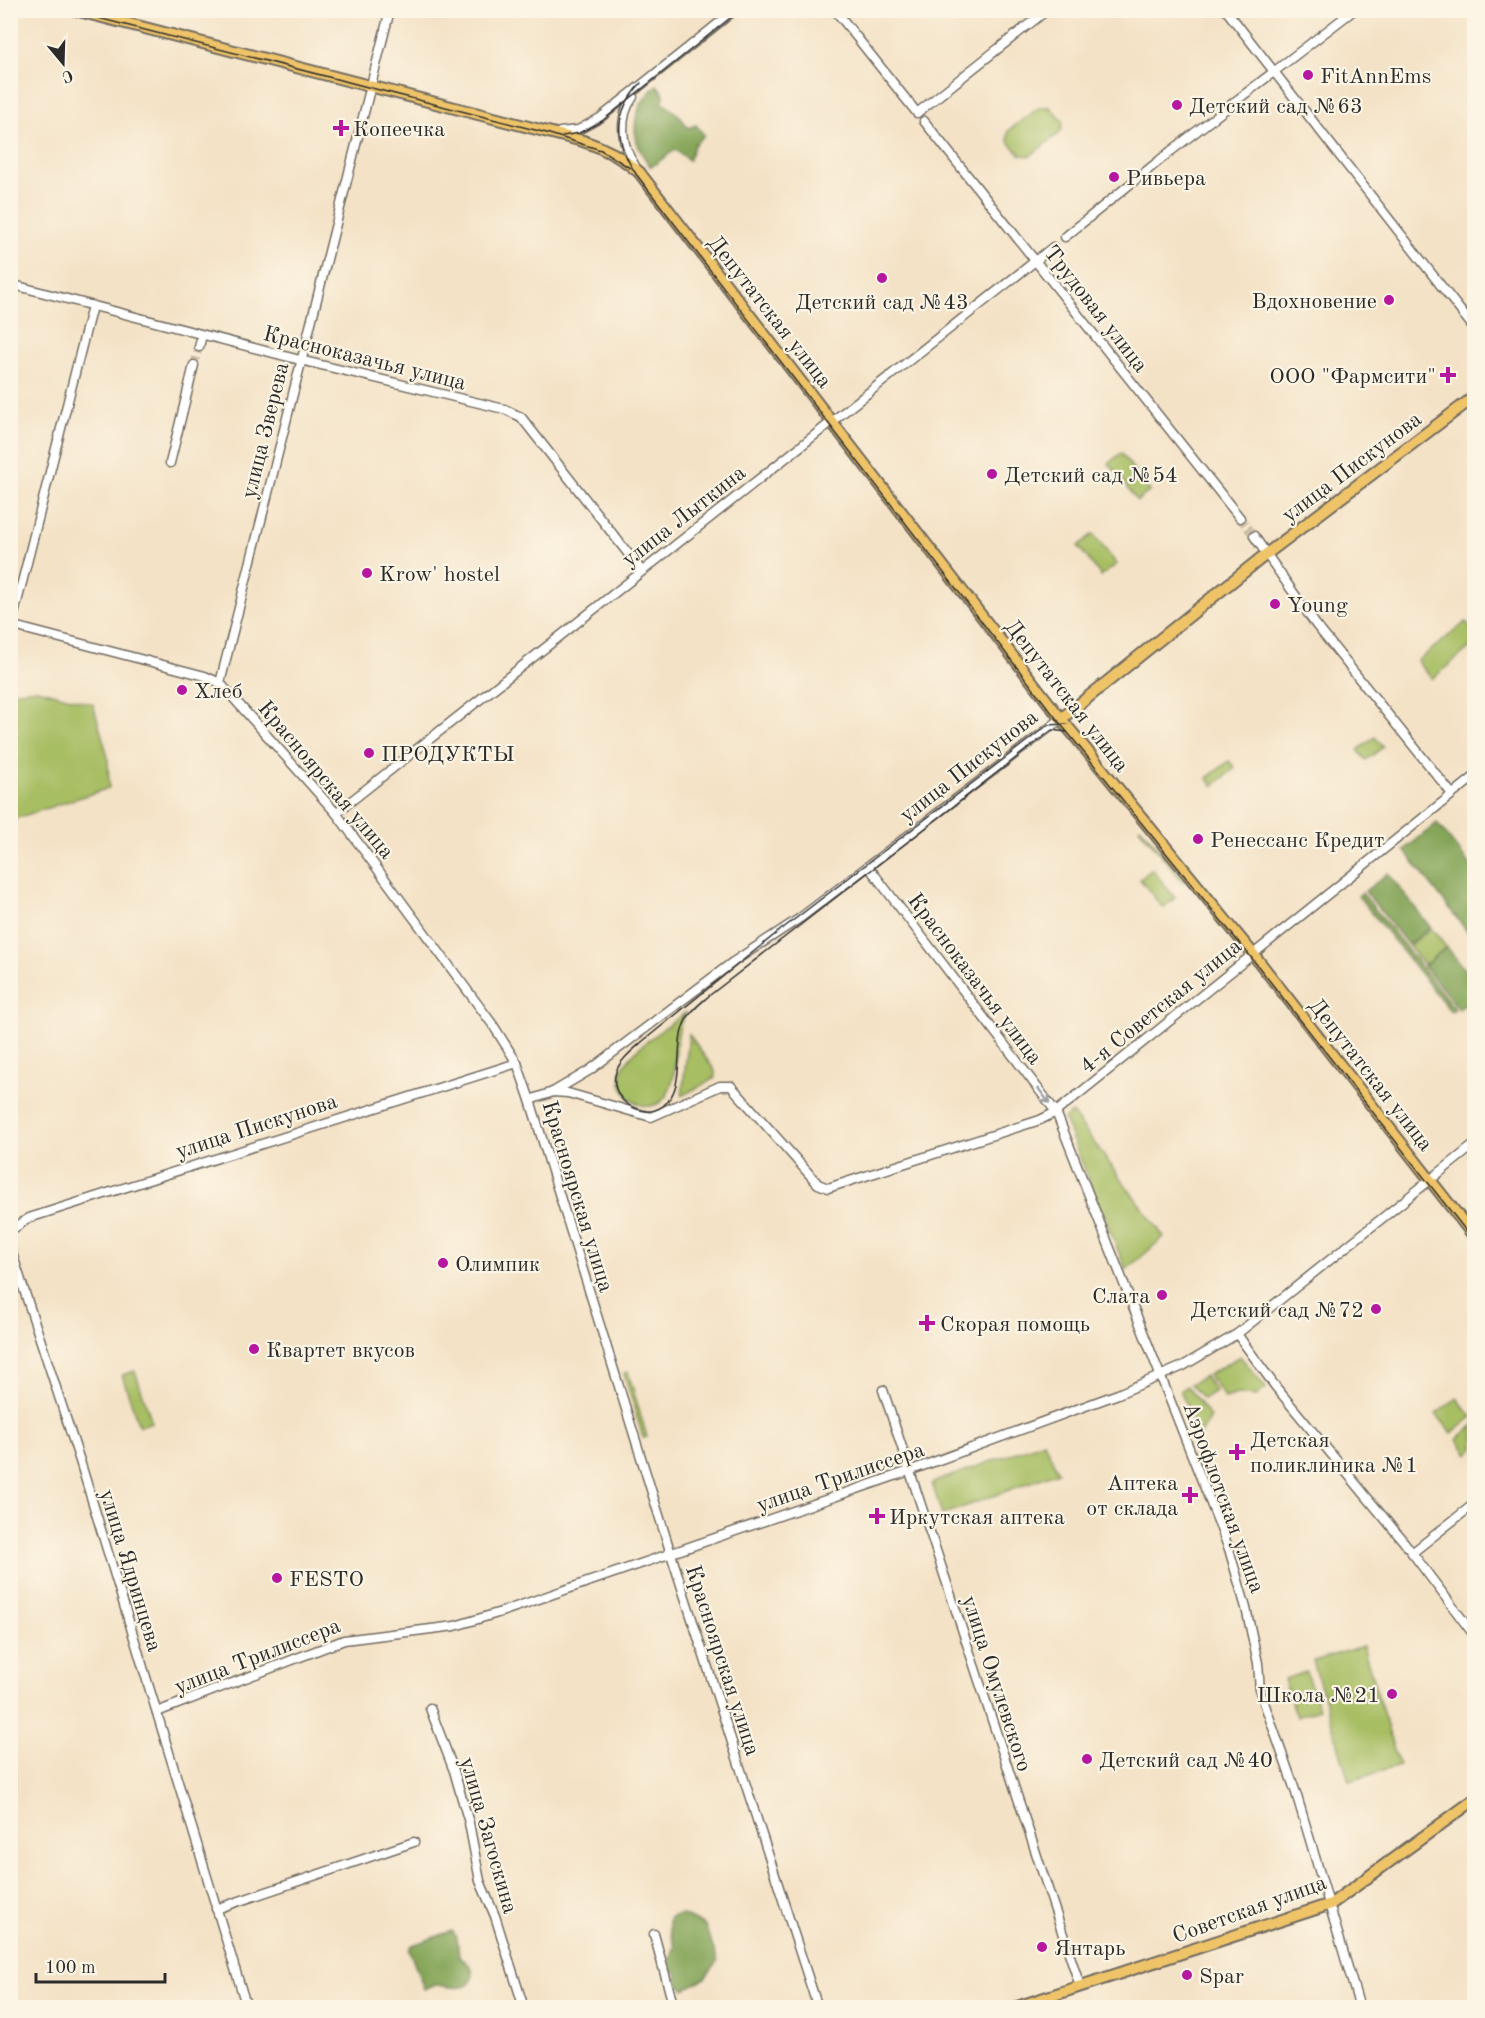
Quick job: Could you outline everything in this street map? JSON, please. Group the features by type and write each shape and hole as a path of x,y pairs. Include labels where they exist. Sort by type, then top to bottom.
{"main road":[{"name":"Депутатская улица","path":"75,10 543,130 602,147 639,172 1060,719 1253,954 1474,1236"},
{"name":"улица Пискунова","path":"1060,719 1265,555 1474,398"},
{"name":"Советская улица","path":"1014,2007 1331,1904 1474,1800"}],"street":[{"name":"улица Зверева","path":"220,683 390,10"},
{"path":"543,130 568,132 588,126 643,85 735,10"},
{"path":"835,10 917,113 1047,10"},
{"path":"1226,10 1474,328"},
{"path":"1065,237 1273,71 1354,10"},
{"name":"Депутатская улица","path":"639,172 626,148 623,123 630,99 643,85"},
{"name":"Трудовая улица","path":"924,121 1240,518"},
{"name":"улица Лыткина","path":"336,813 1053,247"},
{"name":"Красноказачья улица","path":"10,284 300,360 504,409 521,417 641,570"},
{"path":"11,626 92,306"},
{"path":"199,347 202,335"},
{"path":"171,463 194,364"},
{"path":"1254,536 1265,555 1316,625 1452,794"},
{"name":"Красноярская улица","path":"11,626 205,676 220,683 336,813 493,1025 516,1063 530,1100 671,1554 818,2007"},
{"name":"улица Пискунова","path":"530,1100 553,1092 590,1070 733,962 800,918 1060,719"},
{"name":"4-я Советская улица","path":"553,1092 568,1093 651,1117 720,1086 731,1086 818,1184 828,1188 942,1153 1056,1112 1474,777"},
{"name":"Красноказачья улица","path":"868,866 1056,1112"},
{"name":"улица Пискунова","path":"10,1231 29,1218 516,1063"},
{"name":"Аэрофлотская улица","path":"1056,1112 1240,1581 1258,1663 1260,1691 1296,1793 1360,2007"},
{"name":"улица Трилиссера","path":"157,1712 344,1640 454,1626 671,1554 909,1471 1161,1376 1237,1334 1474,1145"},
{"name":"улица Ядринцева","path":"10,1247 157,1712 247,2007"},
{"path":"1237,1334 1275,1386 1412,1553 1474,1635"},
{"name":"улица Омулевского","path":"883,1390 1080,1986"},
{"path":"1412,1553 1474,1504"},
{"name":"улица Загоскина","path":"430,1708 454,1772 469,1823 480,1881 495,1916 524,2007"},
{"path":"216,1909 414,1842"},
{"path":"654,1934 674,2007"}],"green space":[{"path":"657,85 664,94 663,103 680,116 688,128 696,125 704,135 694,145 689,160 675,150 651,167 638,146 635,124 641,104"},
{"path":"1040,107 1050,107 1063,122 1061,132 1030,156 1021,155 1008,141 1008,131"},
{"path":"1121,453 1150,491 1137,501 1109,463"},
{"path":"1093,534 1117,564 1101,576 1078,546"},
{"path":"1466,622 1474,632 1474,644 1432,679 1417,661"},
{"path":"37,689 93,704 108,757 109,788 11,820 11,692"},
{"path":"1375,737 1383,747 1366,760 1358,750"},
{"path":"1229,761 1235,768 1213,786 1207,778"},
{"path":"1437,823 1474,870 1474,940 1404,850"},
{"path":"1141,827 1185,880 1183,882 1139,828"},
{"path":"1152,869 1175,898 1163,908 1140,879"},
{"path":"1388,873 1430,927 1408,945 1365,891"},
{"path":"1362,893 1455,1009 1451,1012 1358,896"},
{"path":"1431,928 1446,947 1424,965 1409,946"},
{"path":"1447,947 1474,982 1474,997 1459,1009 1424,966"},
{"path":"686,1012 678,1033 671,1087 658,1103 650,1106 641,1105 626,1094 622,1085 621,1076 624,1066 644,1044"},
{"path":"689,1034 715,1071 715,1078 682,1096"},
{"path":"1072,1113 1164,1237 1126,1270 1064,1119"},
{"path":"1240,1356 1266,1388 1256,1396 1237,1394 1225,1398 1208,1375"},
{"path":"135,1371 152,1422 139,1426 122,1375"},
{"path":"628,1372 647,1437 643,1438 624,1373"},
{"path":"1205,1376 1215,1391 1203,1399 1190,1384"},
{"path":"1187,1386 1210,1417 1199,1437 1180,1390"},
{"path":"1457,1398 1472,1417 1452,1433 1436,1414"},
{"path":"1474,1425 1474,1449 1468,1454 1457,1439"},
{"path":"1044,1442 1058,1472 942,1515 932,1483"},
{"path":"1363,1646 1399,1766 1349,1781 1313,1661"},
{"path":"1306,1672 1319,1709 1297,1717 1284,1679"},
{"path":"683,1915 705,1926 718,1961 705,1978 685,1989 675,1982 678,1974 667,1967 675,1946 669,1930 669,1919 672,1916"},
{"path":"452,1931 457,1937 459,1957 472,1969 472,1981 459,1988 437,1985 424,1989 409,1950 412,1945"}],"tunnel":[{"path":"194,365 199,347"},
{"path":"1240,518 1254,536"}],"tram line":[{"path":"67,10 543,132 601,150 630,168"},
{"path":"563,136 579,133 602,121 740,10"},
{"path":"641,83 625,105 620,127 624,150 636,174 1059,722 1250,956 1474,1241"},
{"path":"1067,724 1048,725 778,932 643,1041 624,1059 616,1072 615,1082 621,1098 628,1105 646,1111 663,1106 675,1088 685,1022 699,1004 1052,730 1067,732"}],"place":[{"name":"FitAnnEms","path":"1308,75"},
{"name":"Детский сад №63","path":"1177,105"},
{"name":"Копеечка","path":"341,128"},
{"name":"Ривьера","path":"1114,177"},
{"name":"Детский сад №43","path":"882,278"},
{"name":"Вдохновение","path":"1389,300"},
{"name":"ООО \"Фармсити\"","path":"1448,375"},
{"name":"Детский сад №54","path":"992,474"},
{"name":"Krow' hostel","path":"367,573"},
{"name":"Young","path":"1275,604"},
{"name":"Хлеб","path":"182,690"},
{"name":"ПРОДУКТЫ","path":"369,753"},
{"name":"Ренессанс Кредит","path":"1198,839"},
{"name":"Олимпик","path":"443,1263"},
{"name":"Слата","path":"1162,1295"},
{"name":"Детский сад №72","path":"1376,1309"},
{"name":"Скорая помощь","path":"927,1323"},
{"name":"Квартет вкусов","path":"254,1349"},
{"name":"Детская поликлиника №1","path":"1237,1452"},
{"name":"Аптека от склада","path":"1190,1495"},
{"name":"Иркутская аптека","path":"877,1516"},
{"name":"FESTO","path":"277,1578"},
{"name":"Школа №21","path":"1392,1694"},
{"name":"Детский сад №40","path":"1087,1759"},
{"name":"Янтарь","path":"1042,1947"},
{"name":"Spar","path":"1187,1975"}]}
